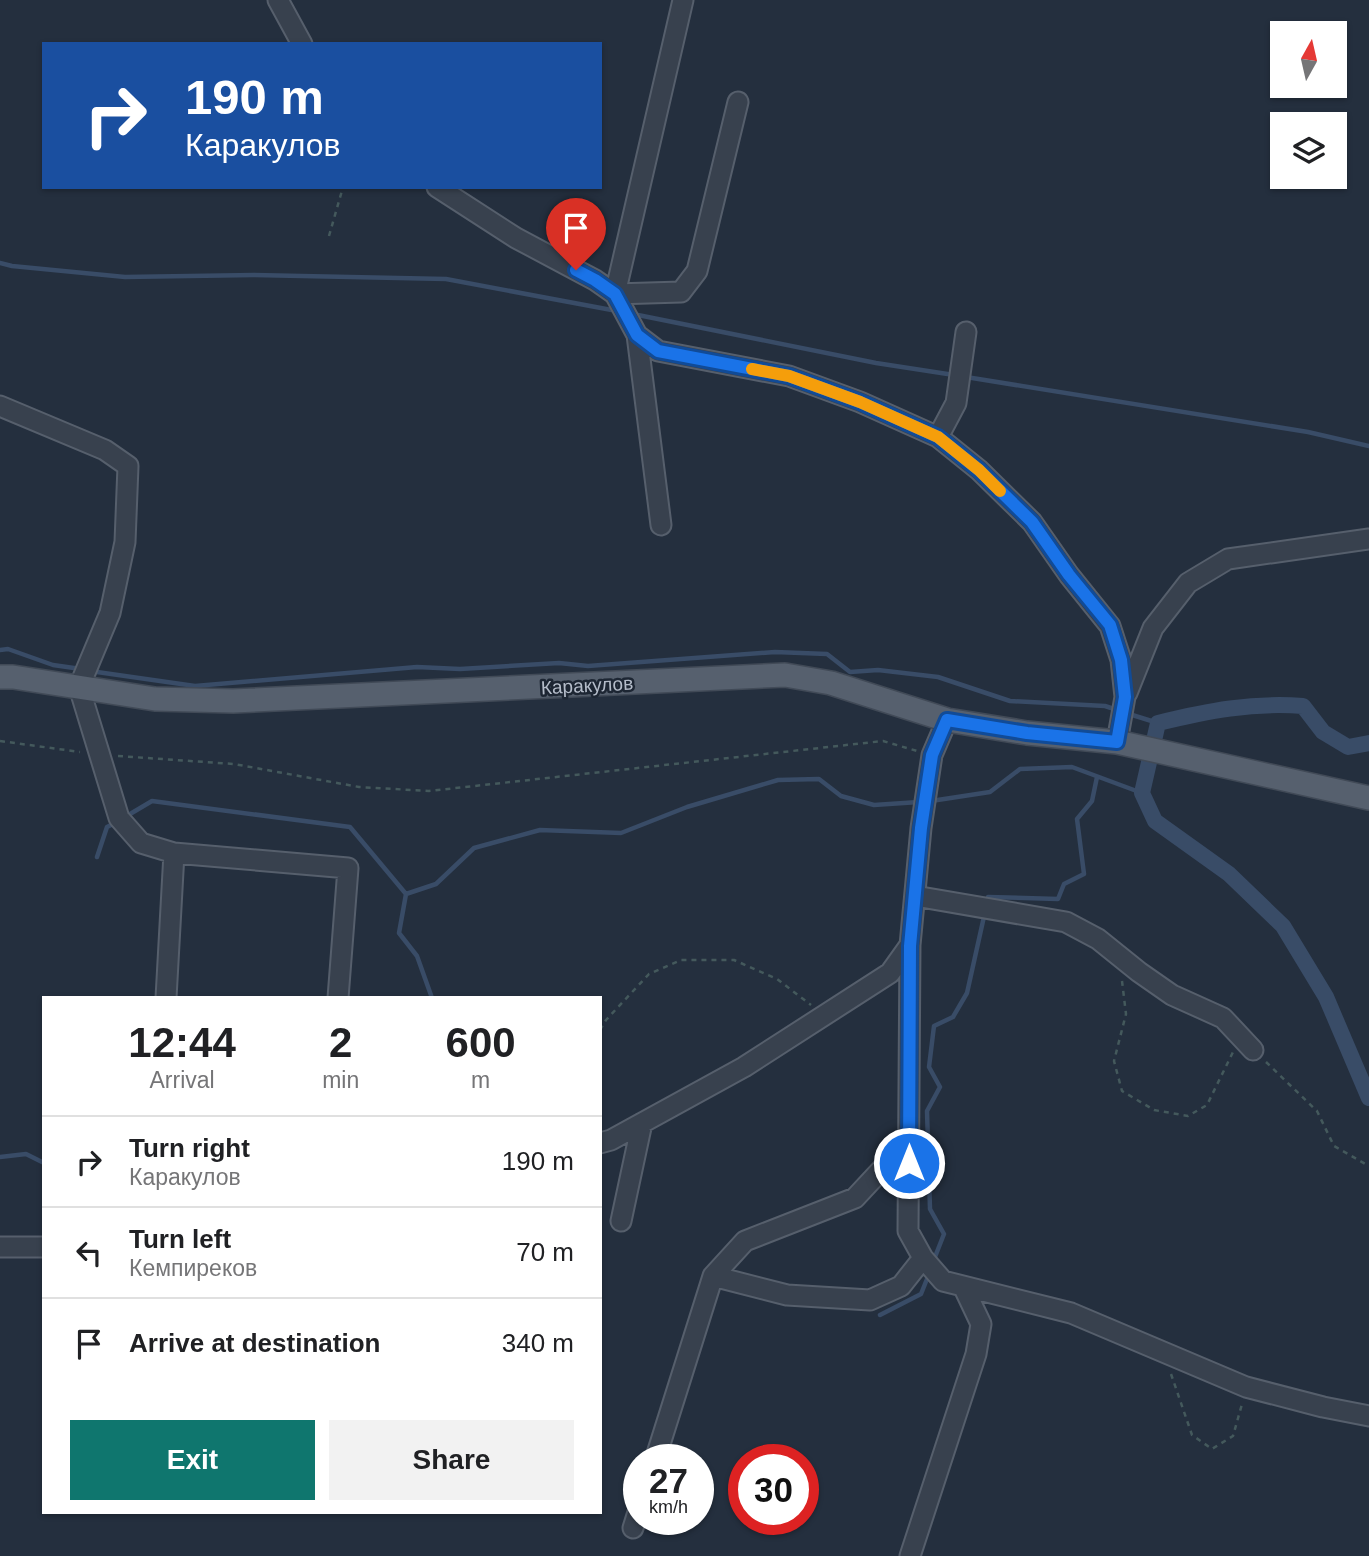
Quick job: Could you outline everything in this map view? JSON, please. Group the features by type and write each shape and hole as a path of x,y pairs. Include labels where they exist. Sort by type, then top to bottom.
{"main road":[{"name":"Каракулов","path":"0,677 155,699 233,701 785,675 831,683 947,720 1027,733 1127,744 1369,798"}],"street":[{"path":"278,0 301,42"},
{"path":"617,298 683,0"},
{"path":"617,298 681,292 696,271 738,102"},
{"path":"440,189 516,238 595,280 617,298 634,330 661,525"},
{"path":"634,330 658,351 789,376 860,402 938,437 979,470 1032,522 1069,575 1110,625 1121,660 1127,744"},
{"path":"938,437 956,403 965,332"},
{"path":"0,406 105,450 128,466 125,542 110,613 79,687 119,818 141,843 174,853 348,868 338,996"},
{"path":"1125,697 1153,628 1188,583 1228,559 1369,539"},
{"path":"947,720 932,755 921,828 910,946 908,1231 923,1258 943,1281 1071,1313 1246,1387 1369,1416"},
{"path":"166,996 174,853"},
{"path":"915,896 1066,922 1098,939 1172,995 1223,1018 1247,1043"},
{"path":"602,1142 744,1067 890,973 910,946"},
{"path":"621,1221 642,1123"},
{"path":"659,1444 713,1276 746,1241 855,1198 909,1140"},
{"path":"0,1247 42,1247"},
{"path":"713,1276 787,1295 870,1300 901,1286 923,1258"},
{"path":"910,1556 976,1354 981,1324 963,1286"}],"path":[{"path":"330,236 342,189"},
{"path":"0,741 100,754 234,764 359,787 429,791 883,741 932,755"},
{"path":"1119,957 1126,1014 1114,1061 1122,1091 1154,1110 1188,1116 1207,1105 1247,1043 1317,1111 1334,1146 1369,1166"},
{"path":"602,1027 649,974 681,960 734,960 777,979 825,1015"},
{"path":"1163,1351 1192,1435 1212,1449 1233,1436 1246,1387"}],"waterway":[{"path":"0,263 125,277 254,275 446,279 617,311"},
{"path":"633,314 876,363 954,375"},
{"path":"966,377 1308,432 1369,446"},
{"path":"0,650 8,649 53,665 81,669"},
{"path":"90,671 195,686 417,667 460,669 559,663 588,666 775,652 827,654 850,672 878,670 938,677 1010,701 1105,706 1117,710"},
{"path":"1369,743 1348,747 1323,732 1303,706 1248,706 1212,711 1158,723 1142,793 1155,821 1229,874 1283,926 1326,997 1369,1098"},
{"path":"1129,714 1158,723"},
{"path":"931,801 990,792 1020,769 1072,767 1142,793"},
{"path":"987,904 988,897 1058,899 1064,884 1084,874 1077,819 1092,801 1097,777"},
{"path":"125,817 152,801 350,827 406,894 436,884 474,848 540,830 621,833 687,807 778,780 819,779 841,796 874,805 919,802"},
{"path":"97,857 107,827 115,823"},
{"path":"406,894 399,933 417,956 431,996"},
{"path":"933,1262 944,1234 930,1209 927,1111 940,1087 929,1067 934,1026 953,1017 967,993 985,912"},
{"path":"0,1157 26,1154 42,1162"},
{"path":"880,1315 921,1294 929,1274"}],"slow traffic":[{"path":"752,369 789,376 860,402 938,437 1000,491"}],"route":[{"path":"576,270 615,294 637,335 658,351 789,376 860,402 938,437 979,470 1032,522 1069,575 1110,625 1121,660 1125,697 1117,742 1027,733 947,720 932,755 921,828 910,946 909,1163"}]}
